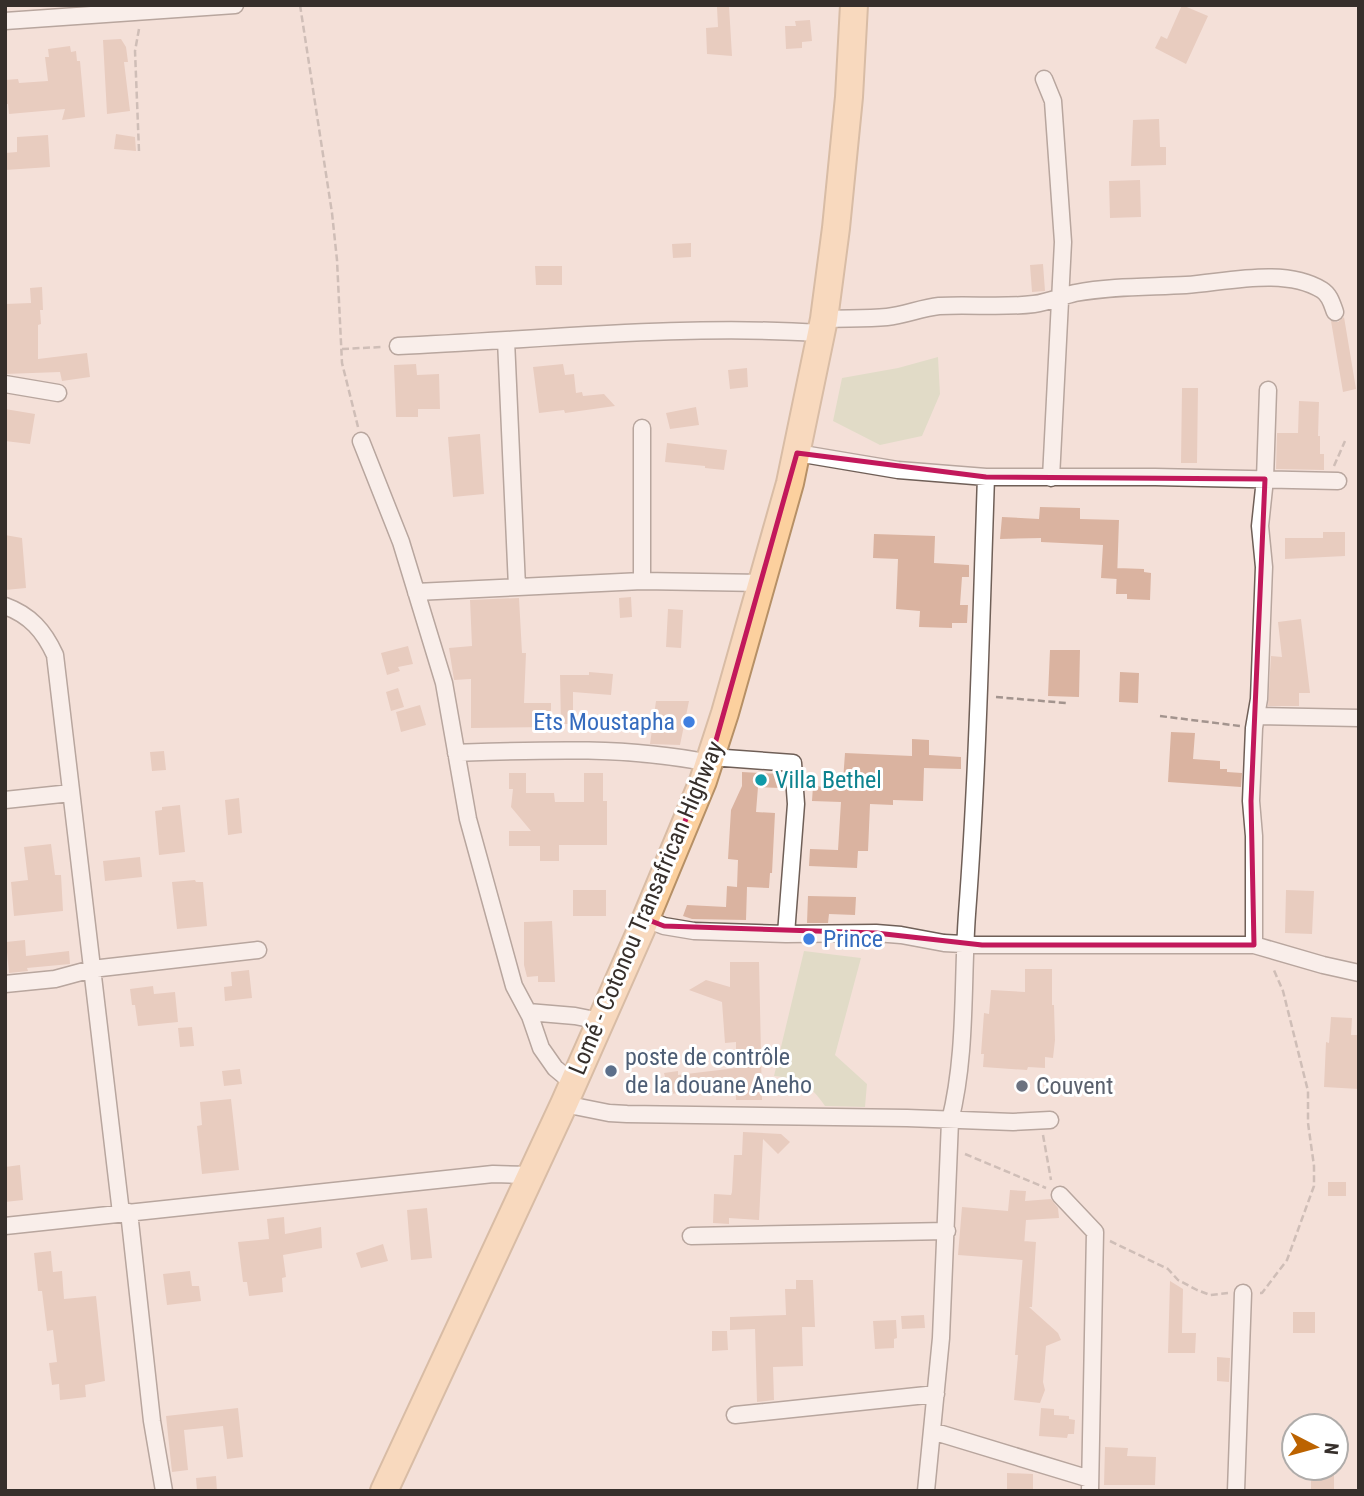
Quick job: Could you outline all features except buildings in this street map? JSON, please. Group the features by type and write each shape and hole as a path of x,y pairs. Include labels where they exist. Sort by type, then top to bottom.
{"highway":[{"name":"Lomé - Cotonou Transafrican Highway","path":"384,1491 569,1093 646,919 710,760 763,583 797,453 822,326 838,216 854,5"}],"street":[{"path":"5,21 235,5"},
{"path":"1044,79 1053,101 1063,242 1051,478"},
{"path":"398,346 822,326 889,317 922,307 1003,307 1114,288 1279,278 1314,286 1325,292 1335,312"},
{"path":"506,340 517,587"},
{"path":"5,384 58,393"},
{"path":"1260,946 1251,801 1255,722 1259,699 1264,567 1260,526 1265,479 1268,390"},
{"path":"642,428 642,581"},
{"path":"361,441 401,542 444,683 465,806 514,986 528,1012 541,1048 569,1093 609,1113 950,1121 1044,1120"},
{"path":"797,453 898,470 986,477 1332,481"},
{"path":"926,1491 936,1394 947,1231 948,1150 959,1065 975,809 986,477"},
{"path":"416,592 642,581 763,583"},
{"path":"5,606 30,618 48,640 55,654 92,969 152,1421 164,1491"},
{"path":"1255,722 1359,718"},
{"path":"456,753 601,750 679,758 793,763 796,804 786,934"},
{"path":"5,800 71,793"},
{"path":"646,919 680,930 901,934 944,943 966,944 1260,946 1323,965 1359,972"},
{"path":"5,984 55,979 92,969 258,950"},
{"path":"528,1012 600,1021"},
{"path":"5,1226 493,1174 531,1175"},
{"path":"932,1431 1090,1485 1094,1232 1060,1195"},
{"path":"691,1236 947,1231"},
{"path":"1236,1491 1242,1293"},
{"path":"734,1415 936,1394"}],"path":[{"path":"300,5 332,214 347,388 361,441"},
{"path":"139,151 135,51 142,11"},
{"path":"342,349 398,346"},
{"path":"1332,481 1345,441"},
{"path":"978,692 1005,699 1066,703"},
{"path":"1160,716 1255,722"},
{"path":"1094,1232 1168,1269 1178,1279 1197,1290 1210,1294 1262,1293 1287,1260 1314,1186 1308,1091 1283,991 1260,946"},
{"path":"1044,1120 1043,1135 1049,1176 1060,1195"},
{"path":"948,1150 992,1163 1060,1195"}],"highlighted area":[{"path":"797,453 986,477 1265,479 1251,801 1254,945 982,945 876,933 664,926 646,919 713,751"}],"green space":[{"path":"938,357 940,394 922,436 880,445 833,421 842,378 898,368"},
{"path":"804,951 861,958 835,1055 867,1084 865,1107 825,1106 804,1084 774,1076"}],"place":[{"name":"Ets Moustapha","path":"689,722"},
{"name":"Villa Bethel","path":"761,780"},
{"name":"Prince","path":"809,939"},
{"name":"poste de contrôle de la douane Aneho","path":"611,1071"},
{"name":"Couvent","path":"1022,1086"}]}
